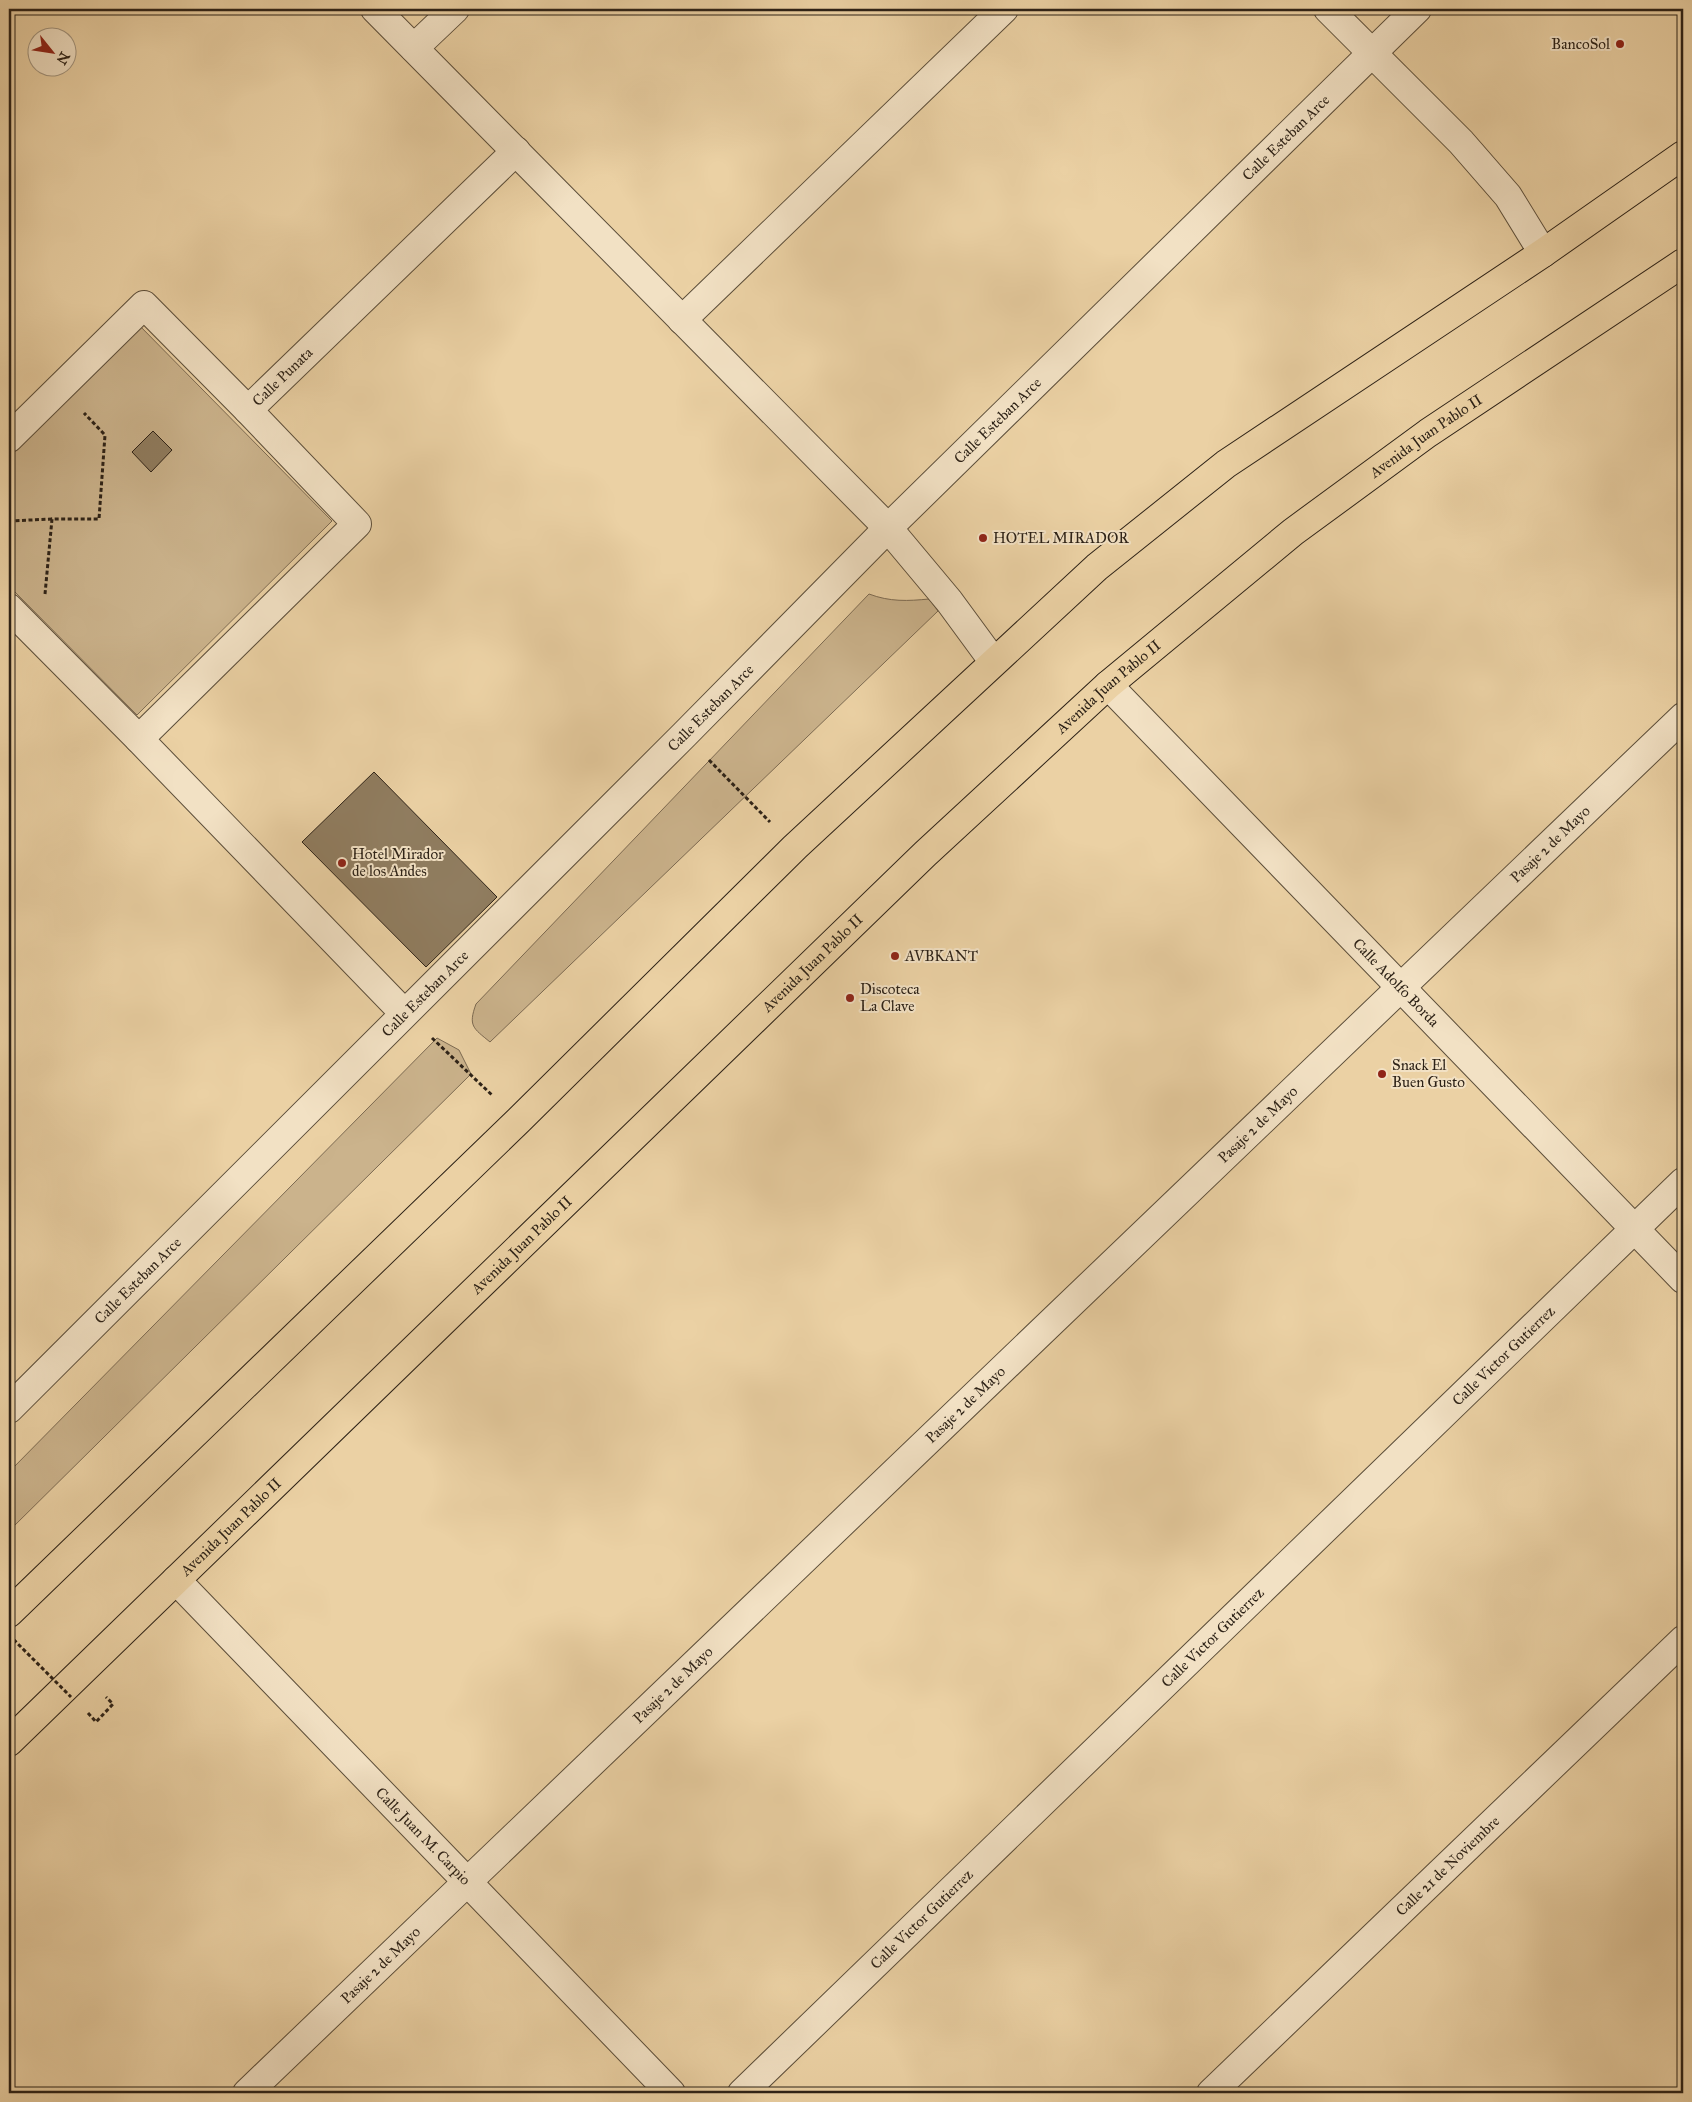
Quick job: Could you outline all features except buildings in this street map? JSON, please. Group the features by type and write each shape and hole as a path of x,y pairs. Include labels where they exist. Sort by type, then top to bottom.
{"highway":[{"path":"9,1613 519,1120 795,847 993,661 1097,567 1226,464 1543,253 1683,155"},
{"name":"Avenida Juan Pablo II","path":"9,1742 925,854 1108,685 1293,532 1420,438 1683,263"}],"street":[{"path":"375,9 888,528 949,601 993,661"},
{"path":"414,48 454,9"},
{"path":"682,320 1004,9"},
{"path":"1328,9 1461,142 1508,196 1543,253"},
{"name":"Calle Esteban Arce","path":"9,1409 684,735 888,528 1417,9"},
{"name":"Calle Punata","path":"9,438 144,305 248,410 516,151"},
{"path":"139,739 357,524 248,410"},
{"path":"9,608 139,739 404,1013"},
{"name":"Calle Adolfo Borda","path":"1108,685 1683,1278"},
{"name":"Pasaje 2 de Mayo","path":"247,2093 1402,988 1683,716"},
{"name":"Calle Victor Gutierrez","path":"742,2093 1683,1182"},
{"name":"Calle Juan M. Carpio","path":"176,1580 672,2093"},
{"name":"Calle 21 de Noviembre","path":"1211,2093 1683,1640"}],"path":[{"path":"9,521 99,519 105,435 79,408"},
{"path":"45,598 52,519"},
{"path":"684,735 795,847"},
{"path":"404,1013 519,1120"},
{"path":"9,1635 71,1697"}],"shaded area":[{"path":"135,321 332,521 137,715 9,586 9,447"},
{"path":"869,594 899,600 929,599 938,611 490,1042 476,1030 472,1017 476,1004"},
{"path":"437,1038 459,1050 471,1074 9,1531 9,1472"}],"place":[{"name":"BancoSol","path":"1620,44"},
{"name":"HOTEL MIRADOR","path":"983,538"},
{"name":"Hotel Mirador de los Andes","path":"342,863"},
{"name":"AVBKANT","path":"895,956"},
{"name":"Discoteca La Clave","path":"850,998"},
{"name":"Snack El Buen Gusto","path":"1382,1074"}]}
